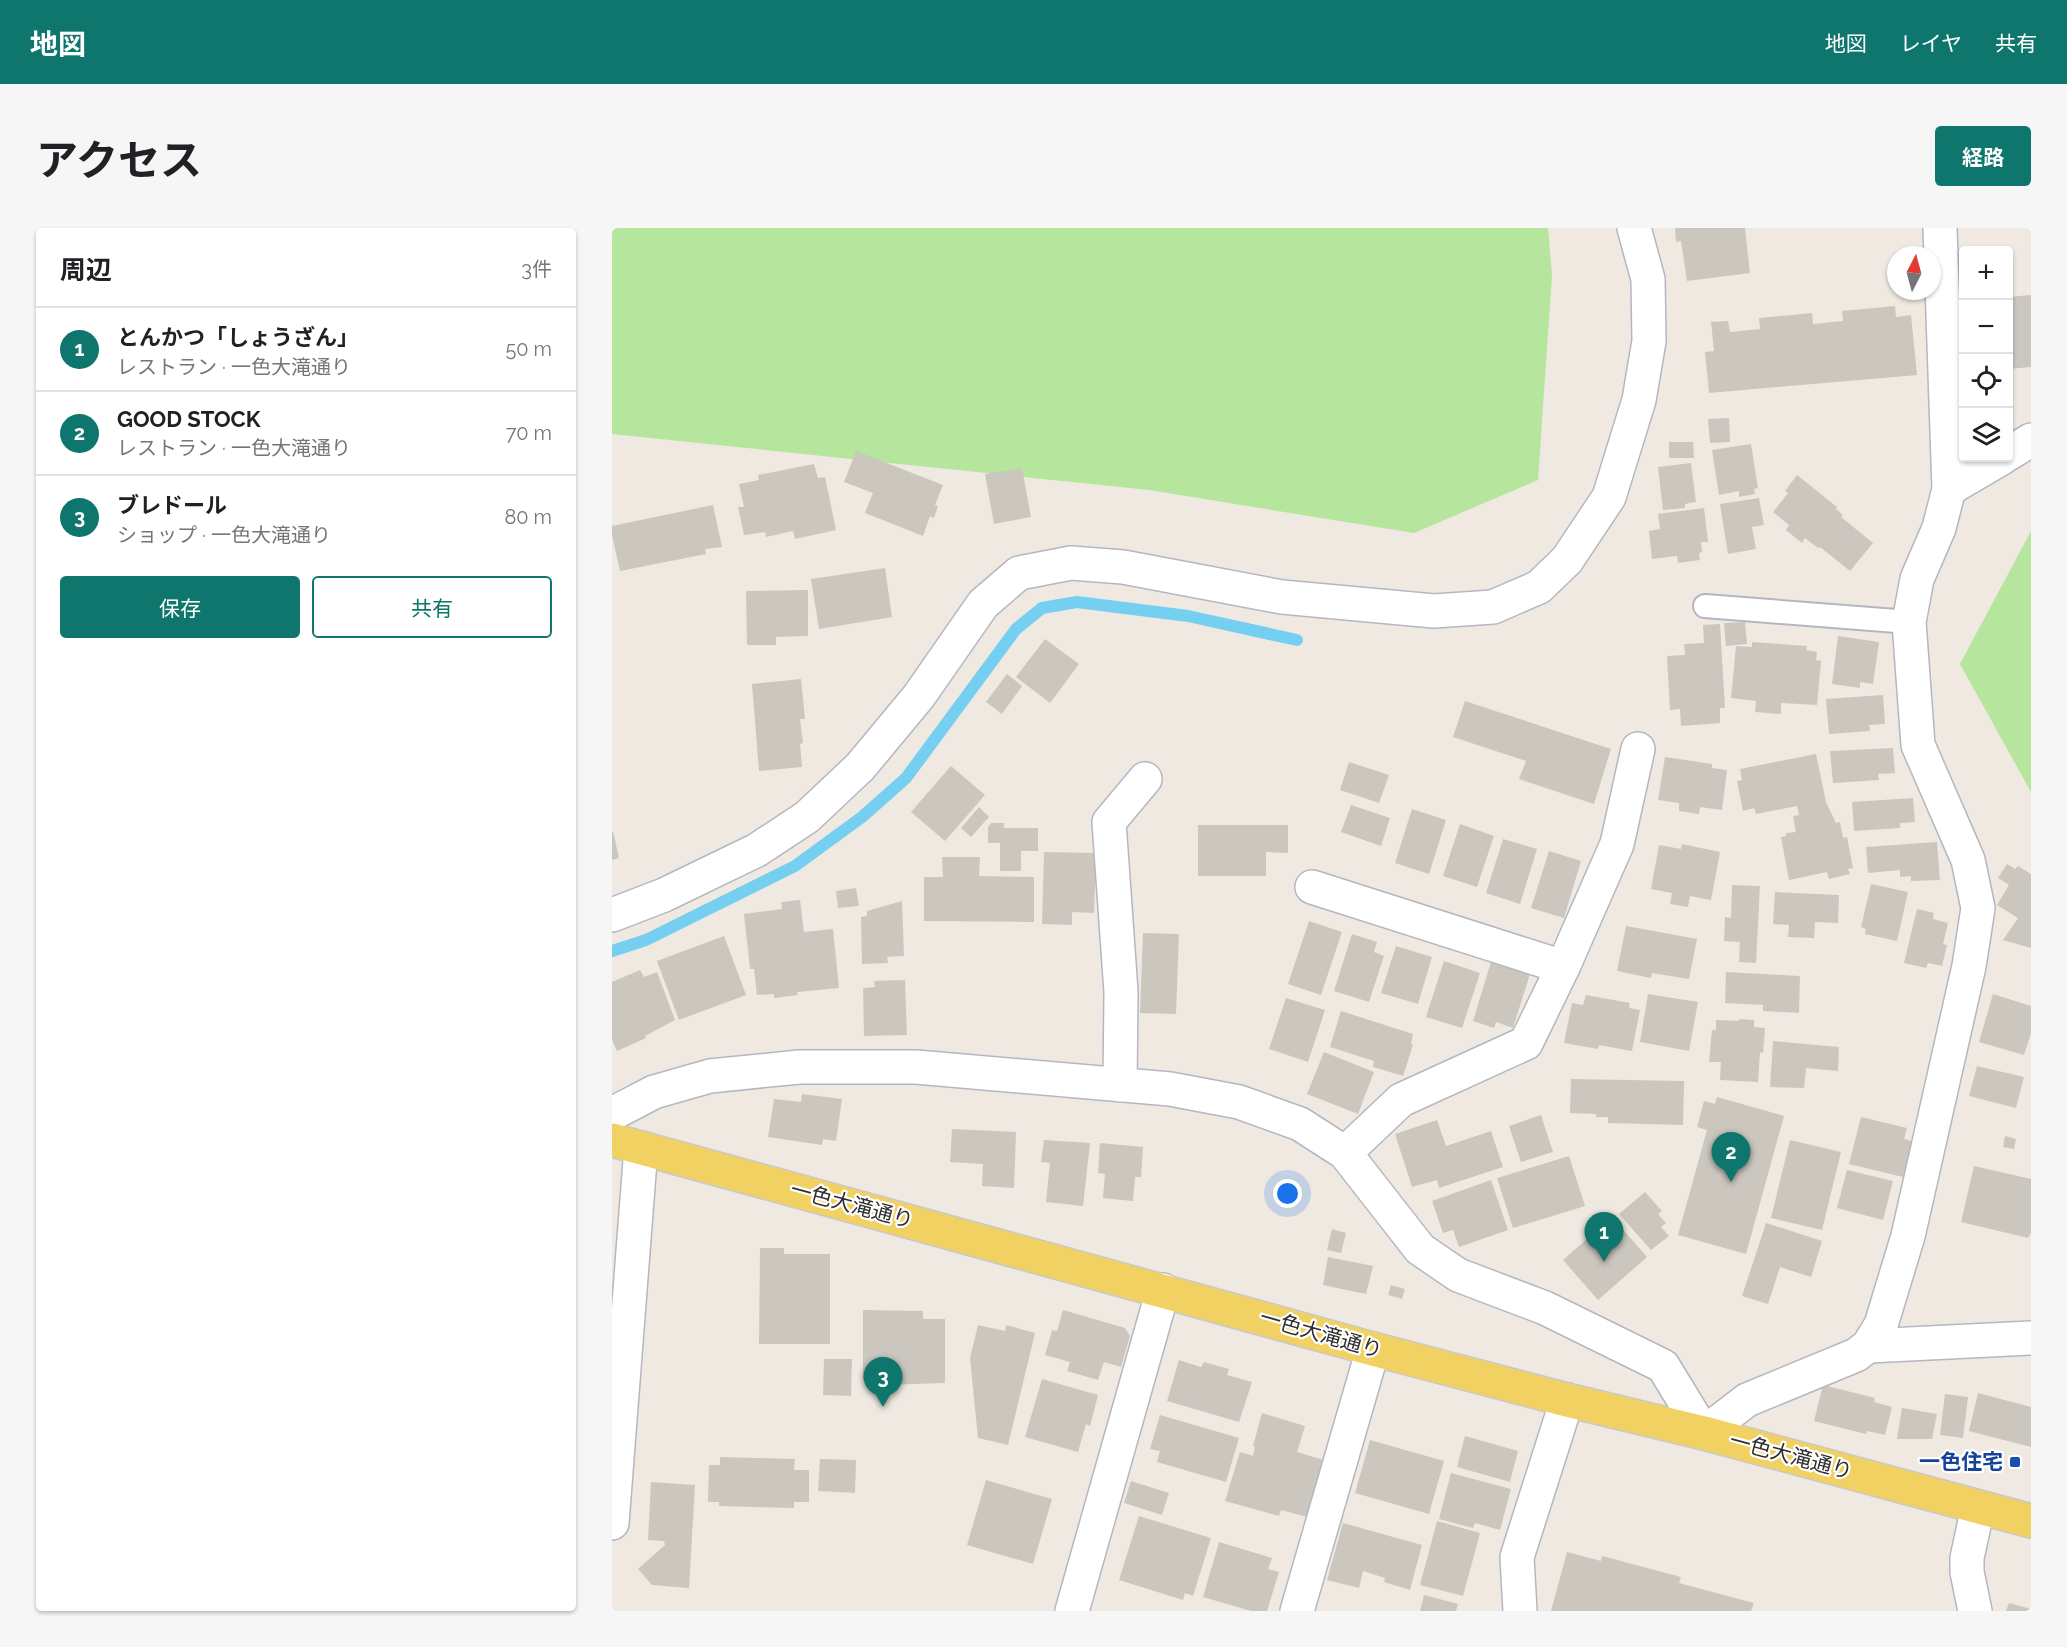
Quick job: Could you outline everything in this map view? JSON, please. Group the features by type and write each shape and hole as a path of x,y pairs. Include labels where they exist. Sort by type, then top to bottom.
{"main road":[{"name":"一色大滝通り","path":"627,1144 1373,1348 1567,1400 1704,1433 2031,1521"}],"street":[{"path":"612,915 664,896 758,850 807,817 860,767 919,696 983,604 1019,573 1071,563 1124,567 1282,597 1434,611 1493,608 1539,588 1567,560 1609,497 1639,400 1649,340 1648,279 1634,228"},
{"path":"612,1114 654,1092 710,1076 800,1067 916,1067 1170,1089 1239,1102 1300,1125 1345,1153 1420,1249 1458,1275 1545,1308 1663,1366 1704,1433 1748,1400 1856,1355 1869,1346 1881,1325 1908,1236 1970,966 1978,908 1968,860 1918,745 1909,622 1917,579 1939,528 1949,489 1940,228"},
{"path":"2013,451 2031,440"},
{"path":"1949,489 1995,462"},
{"path":"1345,1153 1401,1100 1526,1043 1563,967 1617,844 1638,749"},
{"path":"1120,1085 1121,992 1109,822 1144,779"},
{"path":"1312,887 1563,967"},
{"path":"612,1523 627,1144"},
{"path":"1072,1611 1163,1290"},
{"path":"1869,1346 2031,1338"},
{"path":"1297,1611 1373,1348"},
{"path":"1520,1611 1517,1557 1567,1400"},
{"path":"1976,1611 1967,1572 1967,1558 1978,1507"}],"lane":[{"path":"1704,606 1909,622"}],"green space":[{"path":"612,228 1548,228 1552,275 1538,480 1414,533 1149,490 612,434"},
{"path":"2031,531 2031,792 1960,664"}],"building":[{"path":"1675,228 1745,228 1750,273 1687,281 1681,241 1676,242"},
{"path":"2031,295 2031,367 2013,369 2013,297"},
{"path":"1895,306 1896,317 1911,315 1917,375 1709,393 1705,352 1714,351 1711,322 1728,321 1730,332 1760,329 1759,318 1812,313 1813,324 1843,321 1842,311"},
{"path":"1729,418 1730,442 1710,443 1708,419"},
{"path":"1669,442 1693,442 1694,458 1669,458"},
{"path":"1751,444 1758,488 1754,489 1755,494 1739,497 1739,491 1719,495 1712,450"},
{"path":"856,451 943,485 935,505 938,506 934,518 930,516 923,536 865,513 873,493 844,482"},
{"path":"1691,463 1696,502 1685,504 1685,508 1663,510 1658,467"},
{"path":"814,464 818,478 825,477 836,530 795,539 793,531 766,537 765,532 744,535 738,507 744,507 739,484 759,480 758,475"},
{"path":"1022,468 1031,517 994,524 985,474"},
{"path":"1797,475 1837,507 1836,509 1843,515 1841,517 1873,543 1850,571 1805,538 1802,543 1786,530 1789,525 1773,512 1788,493 1785,491"},
{"path":"1759,498 1764,525 1752,527 1756,549 1728,554 1720,504"},
{"path":"713,505 722,547 705,549 706,554 620,571 612,526"},
{"path":"1704,508 1708,542 1701,542 1700,560 1678,563 1677,556 1652,559 1649,531 1660,529 1658,514"},
{"path":"885,568 892,617 819,629 811,579"},
{"path":"808,590 808,636 776,637 776,645 747,645 746,591"},
{"path":"1745,622 1747,644 1726,646 1724,623"},
{"path":"1720,624 1725,708 1720,708 1720,723 1681,726 1680,709 1670,710 1667,656 1685,655 1684,644 1704,643 1703,625"},
{"path":"1838,636 1879,642 1873,684 1860,682 1860,688 1832,684"},
{"path":"1045,639 1079,664 1050,703 1016,677"},
{"path":"1752,642 1807,646 1806,650 1817,652 1816,660 1821,661 1817,705 1781,703 1781,714 1755,712 1756,701 1731,698 1736,646 1752,647"},
{"path":"1007,674 1022,686 1002,714 986,702"},
{"path":"801,679 805,719 800,719 803,743 800,744 802,767 759,771 752,684"},
{"path":"1883,695 1885,724 1869,725 1870,731 1829,734 1826,699"},
{"path":"1465,701 1611,749 1594,804 1519,779 1526,761 1453,737"},
{"path":"1893,748 1895,773 1878,774 1879,780 1833,783 1830,751"},
{"path":"1816,754 1826,802 1836,823 1840,822 1843,838 1847,837 1853,868 1848,869 1850,874 1829,879 1827,872 1789,880 1781,837 1786,836 1786,833 1796,832 1793,816 1799,815 1797,806 1756,814 1754,808 1743,811 1737,781 1742,780 1740,769"},
{"path":"1665,757 1712,764 1712,768 1727,770 1722,810 1700,807 1699,814 1679,811 1679,803 1658,800"},
{"path":"1349,762 1389,775 1379,803 1340,790"},
{"path":"951,766 985,795 945,841 911,812"},
{"path":"1913,798 1915,822 1900,823 1900,828 1854,831 1852,802"},
{"path":"1351,805 1390,818 1381,846 1341,832"},
{"path":"979,807 989,817 971,837 961,828"},
{"path":"1412,809 1446,820 1429,874 1395,863"},
{"path":"991,823 1004,823 1004,828 1038,828 1038,851 1021,851 1021,871 1000,871 1000,843 988,843 988,827"},
{"path":"1460,824 1494,836 1477,887 1443,876"},
{"path":"1198,825 1288,825 1288,853 1266,852 1266,876 1198,876"},
{"path":"612,832 619,858 612,860"},
{"path":"1503,839 1537,849 1520,904 1486,893"},
{"path":"1937,842 1940,880 1911,881 1911,876 1900,877 1900,870 1868,873 1866,847"},
{"path":"1682,844 1720,852 1711,900 1690,896 1688,907 1670,904 1672,893 1651,889 1659,845 1681,849"},
{"path":"1549,851 1581,861 1564,918 1531,908"},
{"path":"1044,852 1096,853 1094,913 1072,912 1072,925 1042,924"},
{"path":"942,857 980,857 979,876 1034,877 1034,922 924,921 924,877 943,877"},
{"path":"2007,864 2015,869 2018,866 2031,874 2031,948 2003,940 2018,918 1997,905 2009,885 1998,878"},
{"path":"1871,884 1908,892 1897,941 1865,934 1866,929 1861,927"},
{"path":"1732,885 1760,886 1756,963 1739,962 1740,942 1724,941 1725,917 1731,918"},
{"path":"856,888 859,906 838,908 836,891"},
{"path":"1775,892 1839,895 1838,923 1815,922 1814,938 1788,937 1789,925 1773,924"},
{"path":"800,900 804,932 833,929 839,988 797,992 798,995 774,998 774,994 757,995 754,969 750,969 744,914 782,909 781,902"},
{"path":"902,901 904,956 887,957 888,963 862,964 861,917 867,916 867,911"},
{"path":"1917,909 1934,913 1933,919 1948,923 1943,944 1947,945 1942,966 1928,963 1926,968 1904,963"},
{"path":"1309,921 1342,932 1321,995 1288,984"},
{"path":"1626,926 1697,939 1689,979 1652,973 1651,978 1617,971"},
{"path":"1143,933 1179,934 1176,1014 1140,1013"},
{"path":"1352,934 1377,942 1374,952 1384,956 1369,1002 1334,991"},
{"path":"724,936 746,995 679,1020 657,961"},
{"path":"1396,946 1432,957 1418,1004 1381,993"},
{"path":"1444,961 1480,973 1462,1028 1426,1017"},
{"path":"1491,962 1530,974 1513,1028 1496,1022 1494,1028 1473,1021"},
{"path":"640,970 644,977 657,972 675,1020 645,1036 646,1038 617,1051 612,1040 612,982"},
{"path":"1726,972 1800,976 1799,1013 1763,1011 1763,1005 1725,1003"},
{"path":"905,980 907,1035 864,1036 863,988 875,987 874,981"},
{"path":"1648,994 1698,1002 1689,1051 1640,1042"},
{"path":"1993,994 2031,1006 2031,1033 2024,1055 1979,1042"},
{"path":"1586,995 1630,1003 1629,1008 1640,1010 1632,1051 1599,1045 1598,1049 1564,1043 1572,1003 1583,1005"},
{"path":"1286,998 1325,1010 1308,1062 1269,1049"},
{"path":"1341,1011 1413,1034 1411,1044 1413,1045 1403,1076 1373,1067 1374,1061 1330,1047"},
{"path":"1739,1019 1754,1020 1754,1027 1765,1028 1763,1053 1760,1052 1758,1082 1720,1080 1721,1062 1709,1062 1712,1030 1716,1030 1716,1020 1739,1021"},
{"path":"1773,1041 1839,1047 1838,1071 1806,1068 1804,1088 1770,1087"},
{"path":"1324,1052 1374,1072 1358,1114 1307,1094"},
{"path":"1977,1066 2024,1077 2016,1108 1969,1096"},
{"path":"1571,1079 1684,1081 1683,1125 1608,1123 1608,1117 1570,1113"},
{"path":"802,1094 842,1099 836,1141 823,1139 822,1145 768,1137 774,1099 801,1102"},
{"path":"1717,1097 1784,1116 1746,1254 1678,1235 1707,1130 1697,1127 1704,1101 1715,1104"},
{"path":"1541,1115 1553,1152 1521,1162 1509,1126"},
{"path":"1861,1117 1907,1128 1904,1139 1916,1142 1907,1178 1849,1164"},
{"path":"1437,1120 1446,1146 1491,1131 1503,1167 1439,1188 1437,1180 1412,1187 1395,1134"},
{"path":"952,1129 1016,1132 1014,1188 982,1186 983,1164 950,1162"},
{"path":"2005,1136 2016,1139 2014,1149 2003,1147"},
{"path":"1044,1140 1090,1143 1083,1206 1046,1202 1050,1163 1041,1162"},
{"path":"1790,1140 1841,1152 1822,1230 1771,1218"},
{"path":"1100,1143 1143,1147 1141,1177 1135,1177 1133,1201 1103,1198 1105,1174 1098,1173"},
{"path":"1569,1156 1585,1206 1513,1228 1497,1178"},
{"path":"1974,1166 2031,1179 2031,1233 2028,1238 1961,1222"},
{"path":"1847,1170 1893,1181 1883,1220 1837,1208"},
{"path":"1491,1180 1508,1230 1459,1247 1453,1230 1443,1233 1432,1201"},
{"path":"1645,1192 1662,1211 1658,1214 1666,1223 1661,1227 1669,1236 1651,1250 1619,1214"},
{"path":"1612,1217 1647,1257 1598,1300 1563,1260"},
{"path":"1766,1223 1822,1241 1811,1277 1780,1267 1768,1304 1742,1296"},
{"path":"1332,1229 1346,1233 1341,1253 1327,1250"},
{"path":"760,1248 784,1248 784,1254 830,1254 830,1344 759,1344"},
{"path":"1328,1257 1373,1266 1366,1294 1323,1285"},
{"path":"1391,1285 1405,1289 1402,1299 1388,1295"},
{"path":"863,1310 923,1311 923,1319 945,1319 945,1383 881,1385 881,1380 863,1380"},
{"path":"1063,1310 1125,1328 1130,1336 1121,1367 1104,1362 1098,1380 1067,1371 1070,1362 1045,1355 1052,1330 1057,1331"},
{"path":"978,1325 1005,1331 1006,1325 1035,1333 1008,1445 978,1438 970,1358"},
{"path":"824,1359 852,1359 851,1396 823,1395"},
{"path":"1179,1360 1201,1367 1204,1362 1229,1369 1227,1375 1252,1382 1239,1422 1167,1401"},
{"path":"1042,1379 1098,1395 1090,1426 1086,1424 1078,1452 1025,1437"},
{"path":"1823,1385 1875,1398 1874,1402 1892,1407 1885,1435 1867,1431 1866,1434 1814,1421"},
{"path":"1978,1393 2031,1407 2031,1447 1969,1431"},
{"path":"1945,1394 1968,1397 1963,1438 1940,1435"},
{"path":"1902,1408 1937,1414 1932,1439 1897,1439"},
{"path":"1262,1413 1305,1426 1297,1452 1324,1460 1307,1517 1281,1510 1279,1516 1225,1501 1240,1452 1253,1456 1255,1447 1253,1446"},
{"path":"1160,1415 1239,1438 1226,1482 1157,1462 1160,1451 1150,1449"},
{"path":"1465,1436 1518,1451 1510,1482 1457,1467"},
{"path":"1370,1440 1444,1461 1429,1514 1355,1493"},
{"path":"720,1457 795,1459 794,1470 809,1470 809,1502 794,1502 794,1508 719,1506 719,1502 708,1502 709,1465 720,1465"},
{"path":"820,1459 856,1460 855,1493 818,1491"},
{"path":"1451,1473 1511,1489 1500,1530 1475,1523 1473,1528 1439,1519"},
{"path":"986,1480 1052,1499 1033,1564 967,1545"},
{"path":"1131,1481 1169,1493 1162,1515 1124,1503"},
{"path":"651,1482 695,1485 689,1588 652,1585 638,1569 665,1545 664,1541 648,1540"},
{"path":"1139,1516 1211,1538 1193,1596 1185,1593 1183,1600 1119,1580"},
{"path":"1437,1521 1480,1533 1463,1596 1420,1585"},
{"path":"1343,1523 1422,1545 1410,1590 1384,1582 1385,1578 1363,1571 1359,1588 1327,1580"},
{"path":"1219,1542 1272,1558 1268,1569 1279,1572 1267,1611 1251,1611 1203,1597"},
{"path":"1567,1552 1601,1561 1602,1556 1681,1577 1679,1583 1754,1603 1751,1611 1551,1611"},
{"path":"1424,1595 1458,1604 1456,1611 1420,1611"},
{"path":"2009,1603 2031,1609 2031,1611 2006,1611"}],"waterway":[{"path":"612,951 646,940 795,866 862,817 906,778 1016,629 1042,608 1077,602 1188,616 1297,640"}],"place":[{"name":"GOOD STOCK","path":"1731,1182"},
{"name":"とんかつ「しょうざん」","path":"1604,1262"},
{"name":"ブレドール","path":"883,1407"},
{"name":"一色住宅","path":"2015,1462"}]}
